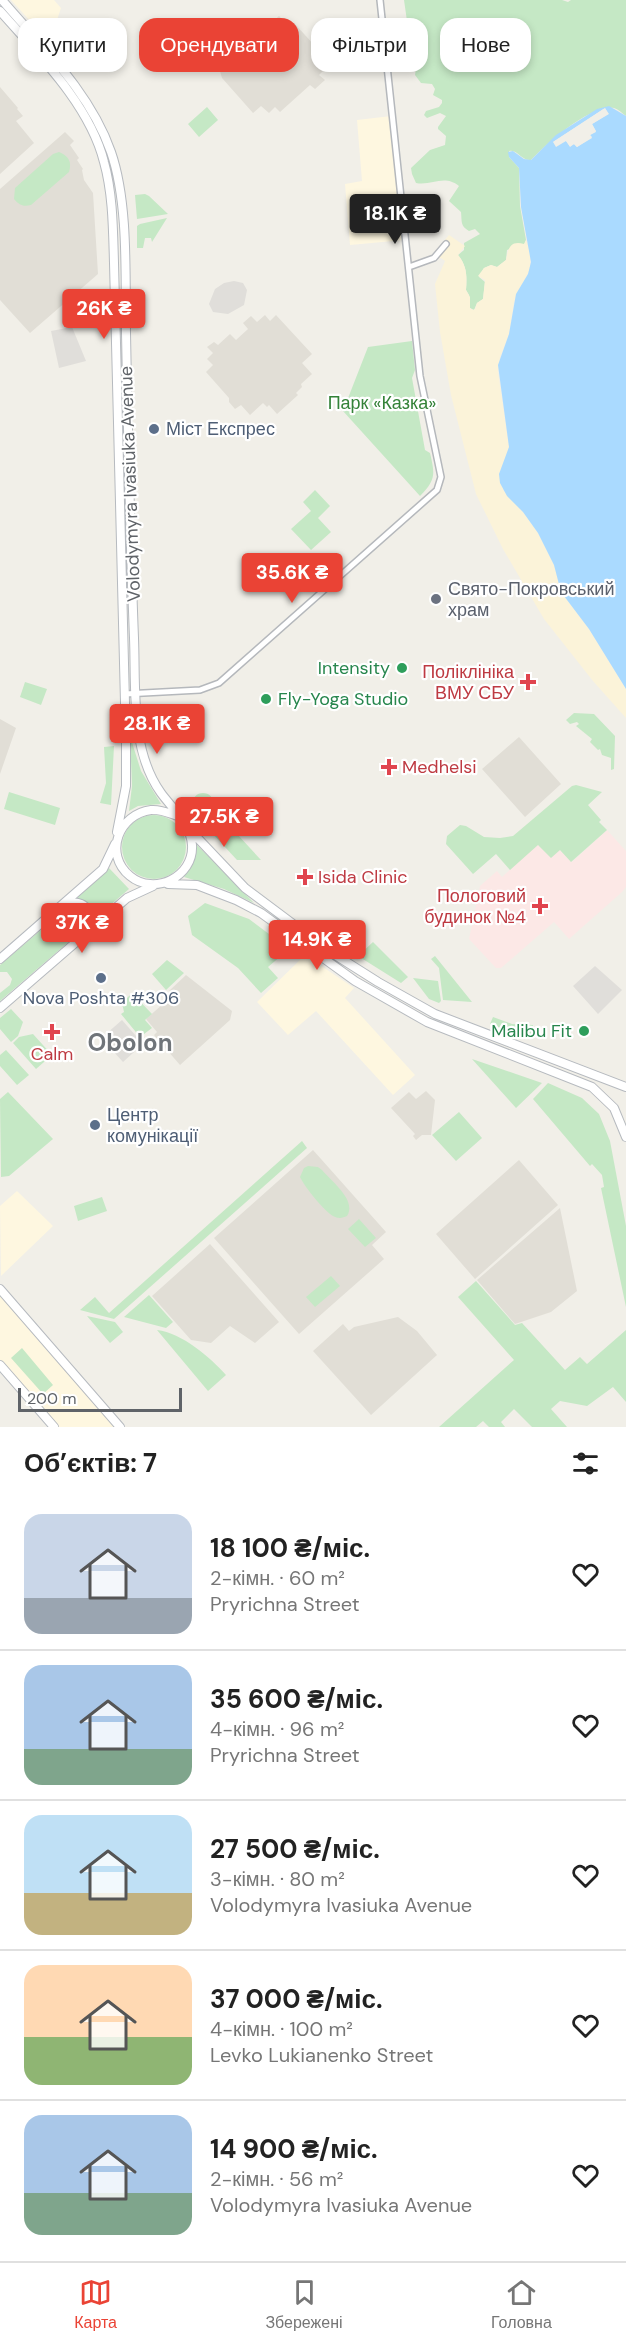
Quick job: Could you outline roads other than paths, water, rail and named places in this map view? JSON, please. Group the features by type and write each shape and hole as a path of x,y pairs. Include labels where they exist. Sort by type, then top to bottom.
{"main road":[{"name":"Volodymyra Ivasiuka Avenue","path":"2,0 82,96 105,136 117,172 124,256 138,732 142,751 158,789 178,816"},
{"name":"Volodymyra Ivasiuka Avenue","path":"0,11 41,57 75,101 91,128 104,161 111,206 126,786 116,840"},
{"path":"0,959 103,869 123,826 141,813 152,810 164,811 178,816 252,893 322,946 378,982 435,1014 626,1088"},
{"path":"0,1008 127,898 181,874 191,855 192,844 186,826"},
{"path":"116,840 122,867 128,875 145,884 197,885 236,900 261,914 355,981 427,1022 592,1087 614,1108 626,1132"},
{"path":"62,905 81,903 89,909 91,919 86,934"},
{"path":"0,1289 120,1427"},
{"path":"0,1365 54,1427"}],"street":[{"path":"125,694 200,690 219,683 437,490 441,477 420,376 380,0"},
{"path":"409,267 434,258 446,244"}],"water":[{"path":"609,106 626,116 626,689 589,629 561,592 554,565 538,533 523,512 507,496 500,483 499,474 509,447 498,365 509,334 516,294 528,274 531,262 521,207 519,168 509,157 508,152 513,151 524,159 531,160 556,135 597,109","holes":["605,108 608,114 592,124 596,131 590,135 592,137 577,147 574,144 570,146 566,141 553,142"]}],"place":[{"name":"Міст Експрес","path":"154,429"},
{"name":"Свято-Покровський храм","path":"436,599"},
{"name":"Intensity","path":"402,668"},
{"name":"Поліклініка ВМУ СБУ","path":"528,682"},
{"name":"Fly-Yoga Studio","path":"266,699"},
{"name":"Medhelsi","path":"389,767"},
{"name":"Isida Clinic","path":"305,877"},
{"name":"Пологовий будинок №4","path":"540,906"},
{"name":"Nova Poshta #306","path":"101,978"},
{"name":"Malibu Fit","path":"584,1031"},
{"name":"Calm","path":"52,1032"},
{"name":"Центр комунікації","path":"95,1125"}],"district":[{"name":"Obolon","path":"130,1043"}],"park label":[{"name":"Парк «Казка»","path":"382,403"}]}
